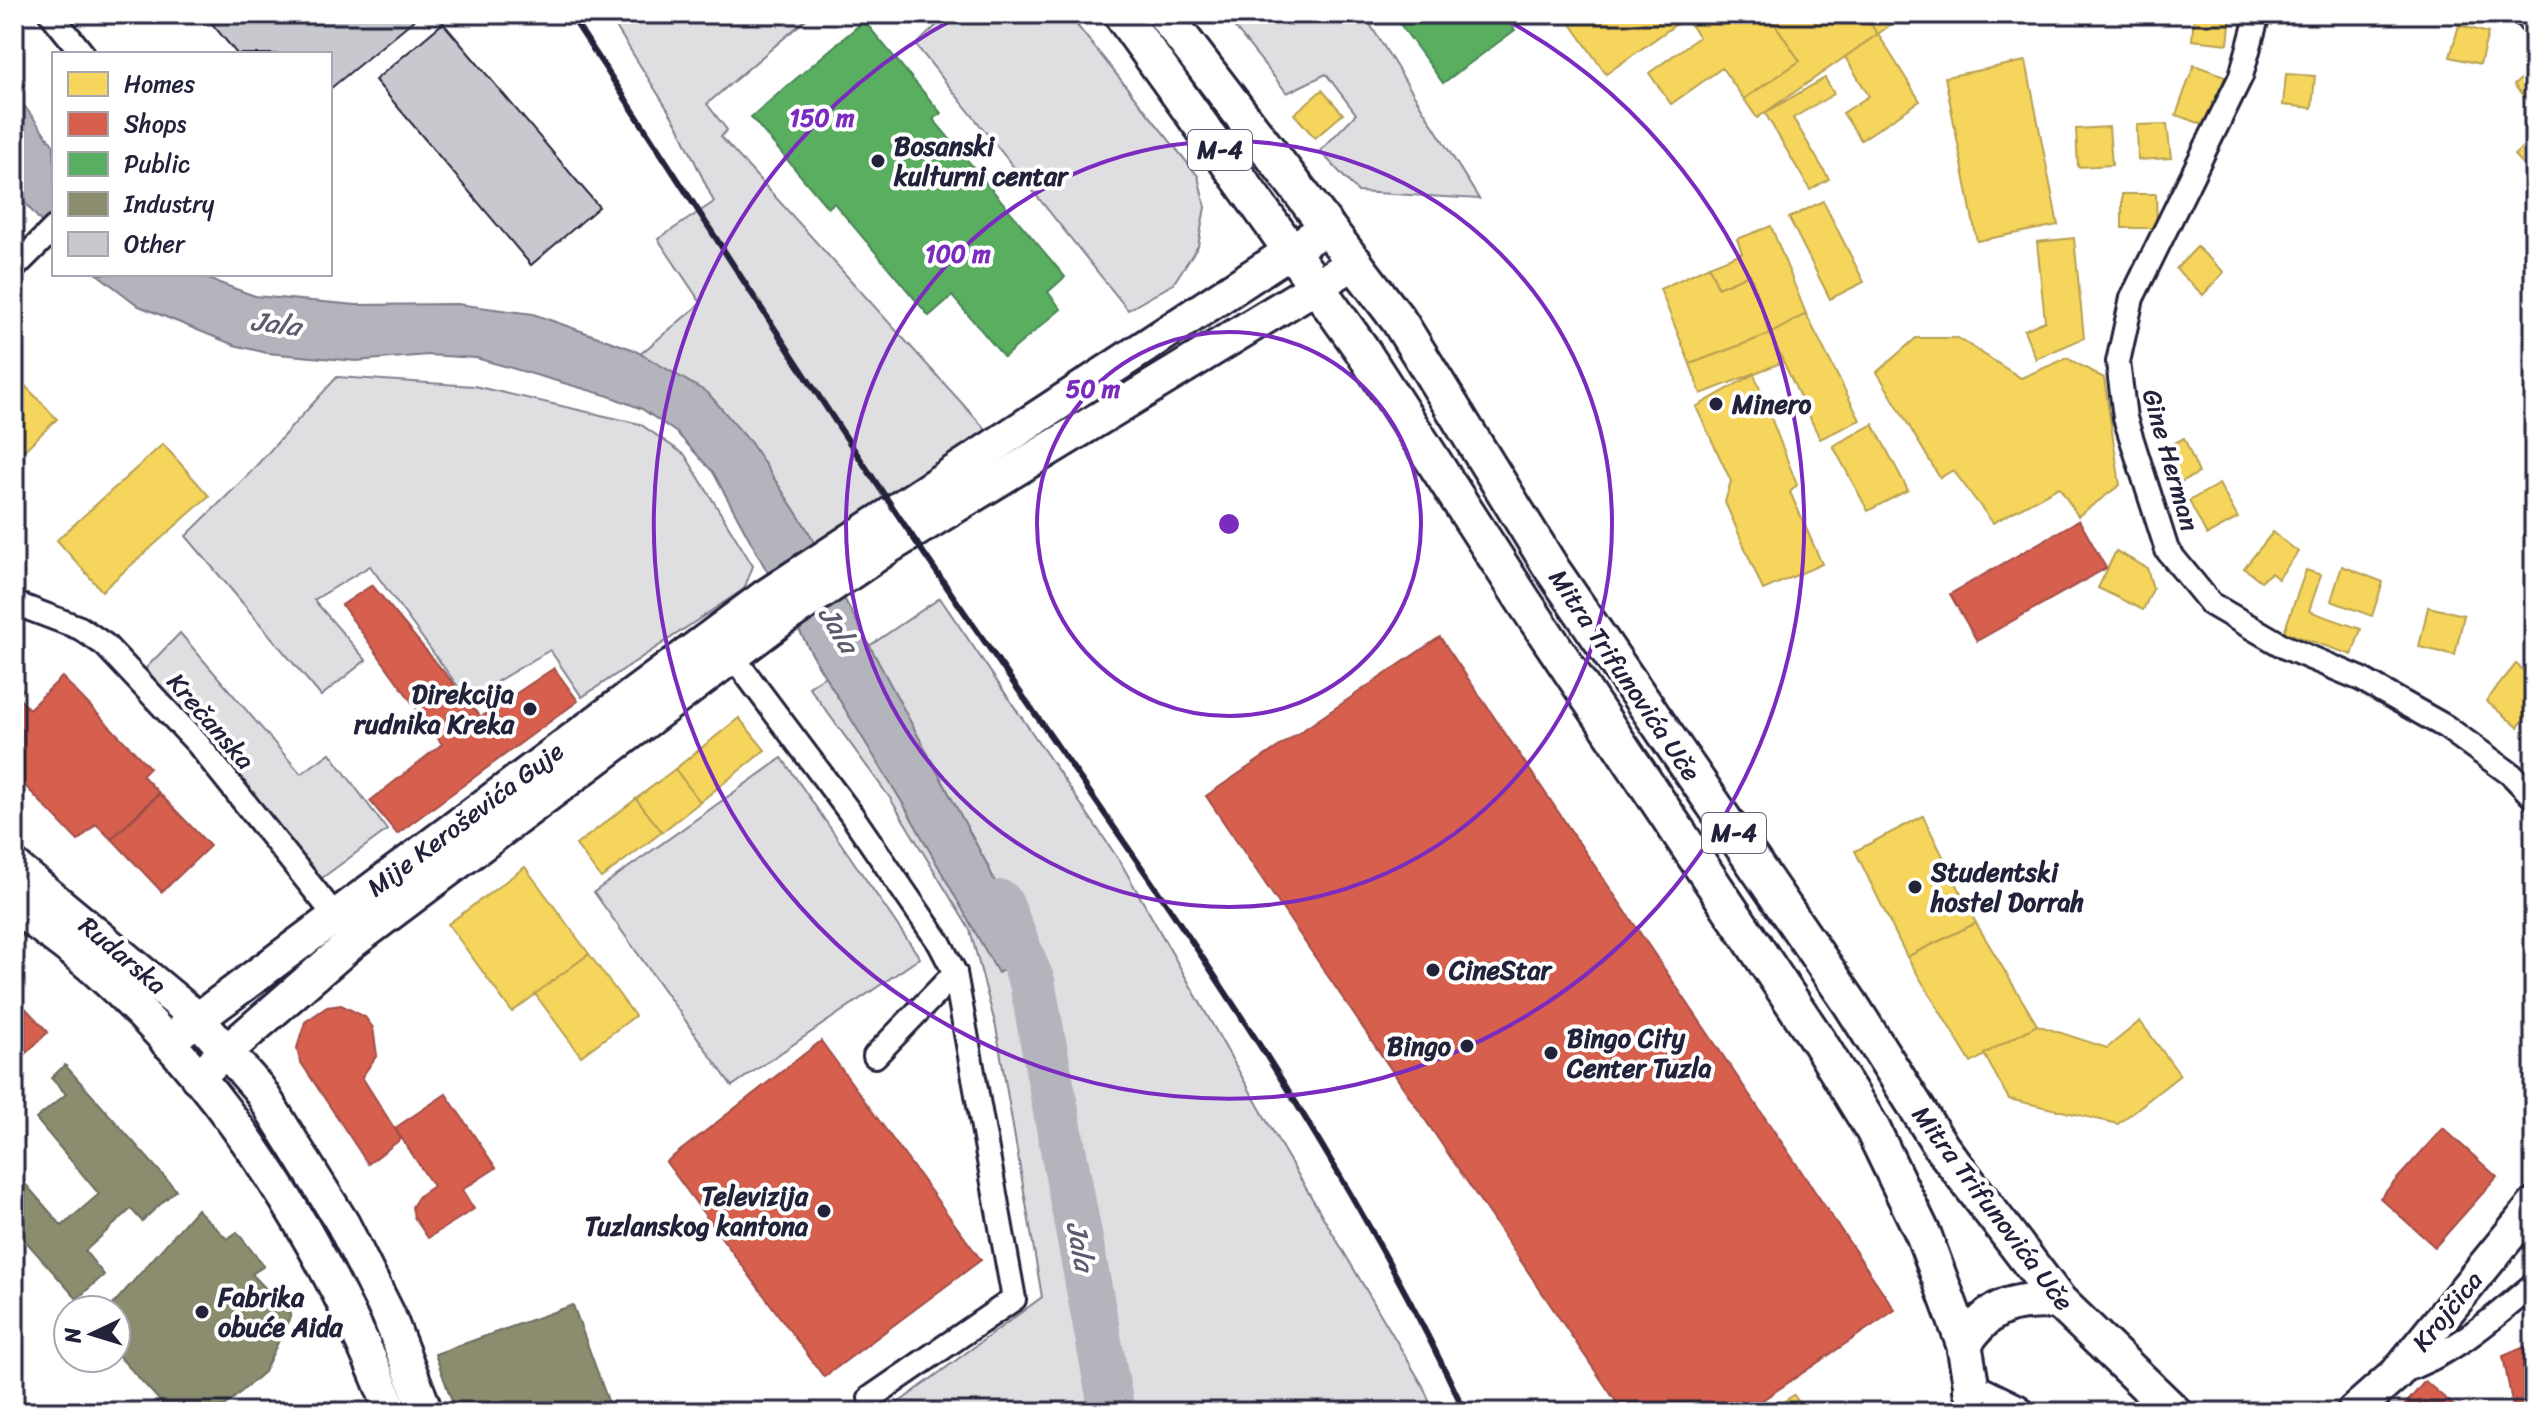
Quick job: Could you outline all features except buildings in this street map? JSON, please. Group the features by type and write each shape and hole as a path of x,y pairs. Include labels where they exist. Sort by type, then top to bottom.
{"main road":[{"name":"M-4","path":"1121,14 1318,285"},
{"name":"M-4","path":"1164,14 1327,227"},
{"path":"880,536 1327,227"},
{"name":"Mitra Trifunovića Uče","path":"1327,227 1399,321 1552,569 1850,1003 1942,1148 2059,1301 2174,1412"},
{"path":"880,536 1356,262"},
{"name":"Mitra Trifunovića Uče","path":"1318,285 1819,1042 1873,1130 1924,1236 1964,1344 1974,1401"},
{"name":"Mije Keroševića Guje","path":"167,1042 197,1018 345,928 724,643 880,536"},
{"name":"Rudarska","path":"14,866 197,1018 259,1089 343,1224 388,1314 426,1412"},
{"name":"Rudarska","path":"14,906 95,969 167,1042 253,1149 310,1239 359,1328 392,1412"},
{"name":"Mije Keroševića Guje","path":"197,1077 345,928"},
{"name":"Krojčica","path":"2353,1412 2396,1374 2534,1205"},
{"path":"1964,1344 1988,1313 2029,1300 2059,1301"},
{"path":"1974,1401 2016,1412"}],"street":[{"path":"51,14 81,52"},
{"name":"Gine Herman","path":"2258,14 2241,76 2132,298 2118,362 2125,418 2167,550 2211,604 2285,647 2361,679 2446,727 2512,775 2534,798"},
{"path":"2524,14 2534,26"},
{"path":"14,268 49,232"},
{"name":"Krečanska","path":"14,603 80,628 105,645 198,744 345,928"},
{"path":"724,643 851,814 940,944 955,973 1014,1299 870,1398"},
{"path":"875,1056 955,973"},
{"path":"2396,1374 2463,1344 2534,1284"}],"shaded area":[{"path":"608,14 812,14 707,104 727,130 721,137 998,443 803,572 730,455 620,371 701,303 658,239 714,202 678,126"},
{"path":"948,14 1068,14 1198,176 1205,207 1198,246 1173,284 1128,310 916,45"},
{"path":"1224,14 1387,14 1371,26 1479,199 1358,192 1320,151 1356,114 1326,74 1287,93"},
{"path":"337,377 474,386 640,424 685,455 753,566 744,589 582,697 550,650 467,699 370,566 314,600 366,660 321,696 186,536 246,477"},
{"path":"940,598 1121,863 1284,1151 1423,1386 1434,1412 886,1412 1042,1297 996,1027 970,930 890,798 809,687"},
{"path":"180,633 301,774 330,753 387,830 318,881 141,673"},
{"path":"782,758 920,958 732,1086 594,892"}],"water":[{"path":"14,92 52,143 52,235 14,190"},
{"path":"100,276 200,276 255,296 357,305 457,304 533,314 632,349 708,393 751,443 807,529 988,866 1028,957 998,973 905,807 818,665 713,472 677,433 642,409 609,396 476,358 428,355 356,361 267,353 234,345 139,306"}],"waterway":[{"name":"Jala","path":"1000,903 1032,982 1112,1412"}],"railway":[{"path":"570,14 902,521 1225,992 1353,1198 1465,1412"}],"place":[{"name":"Bosanski kulturni centar","path":"878,161"},
{"name":"Minero","path":"1716,404"},
{"name":"Direkcija rudnika Kreka","path":"530,709"},
{"name":"Studentski hostel Dorrah","path":"1915,887"},
{"name":"CineStar","path":"1433,970"},
{"name":"Bingo","path":"1467,1046"},
{"name":"Bingo City Center Tuzla","path":"1551,1053"},
{"name":"Televizija Tuzlanskog kantona","path":"824,1211"},
{"name":"Fabrika obuće Aida","path":"202,1312"}]}
